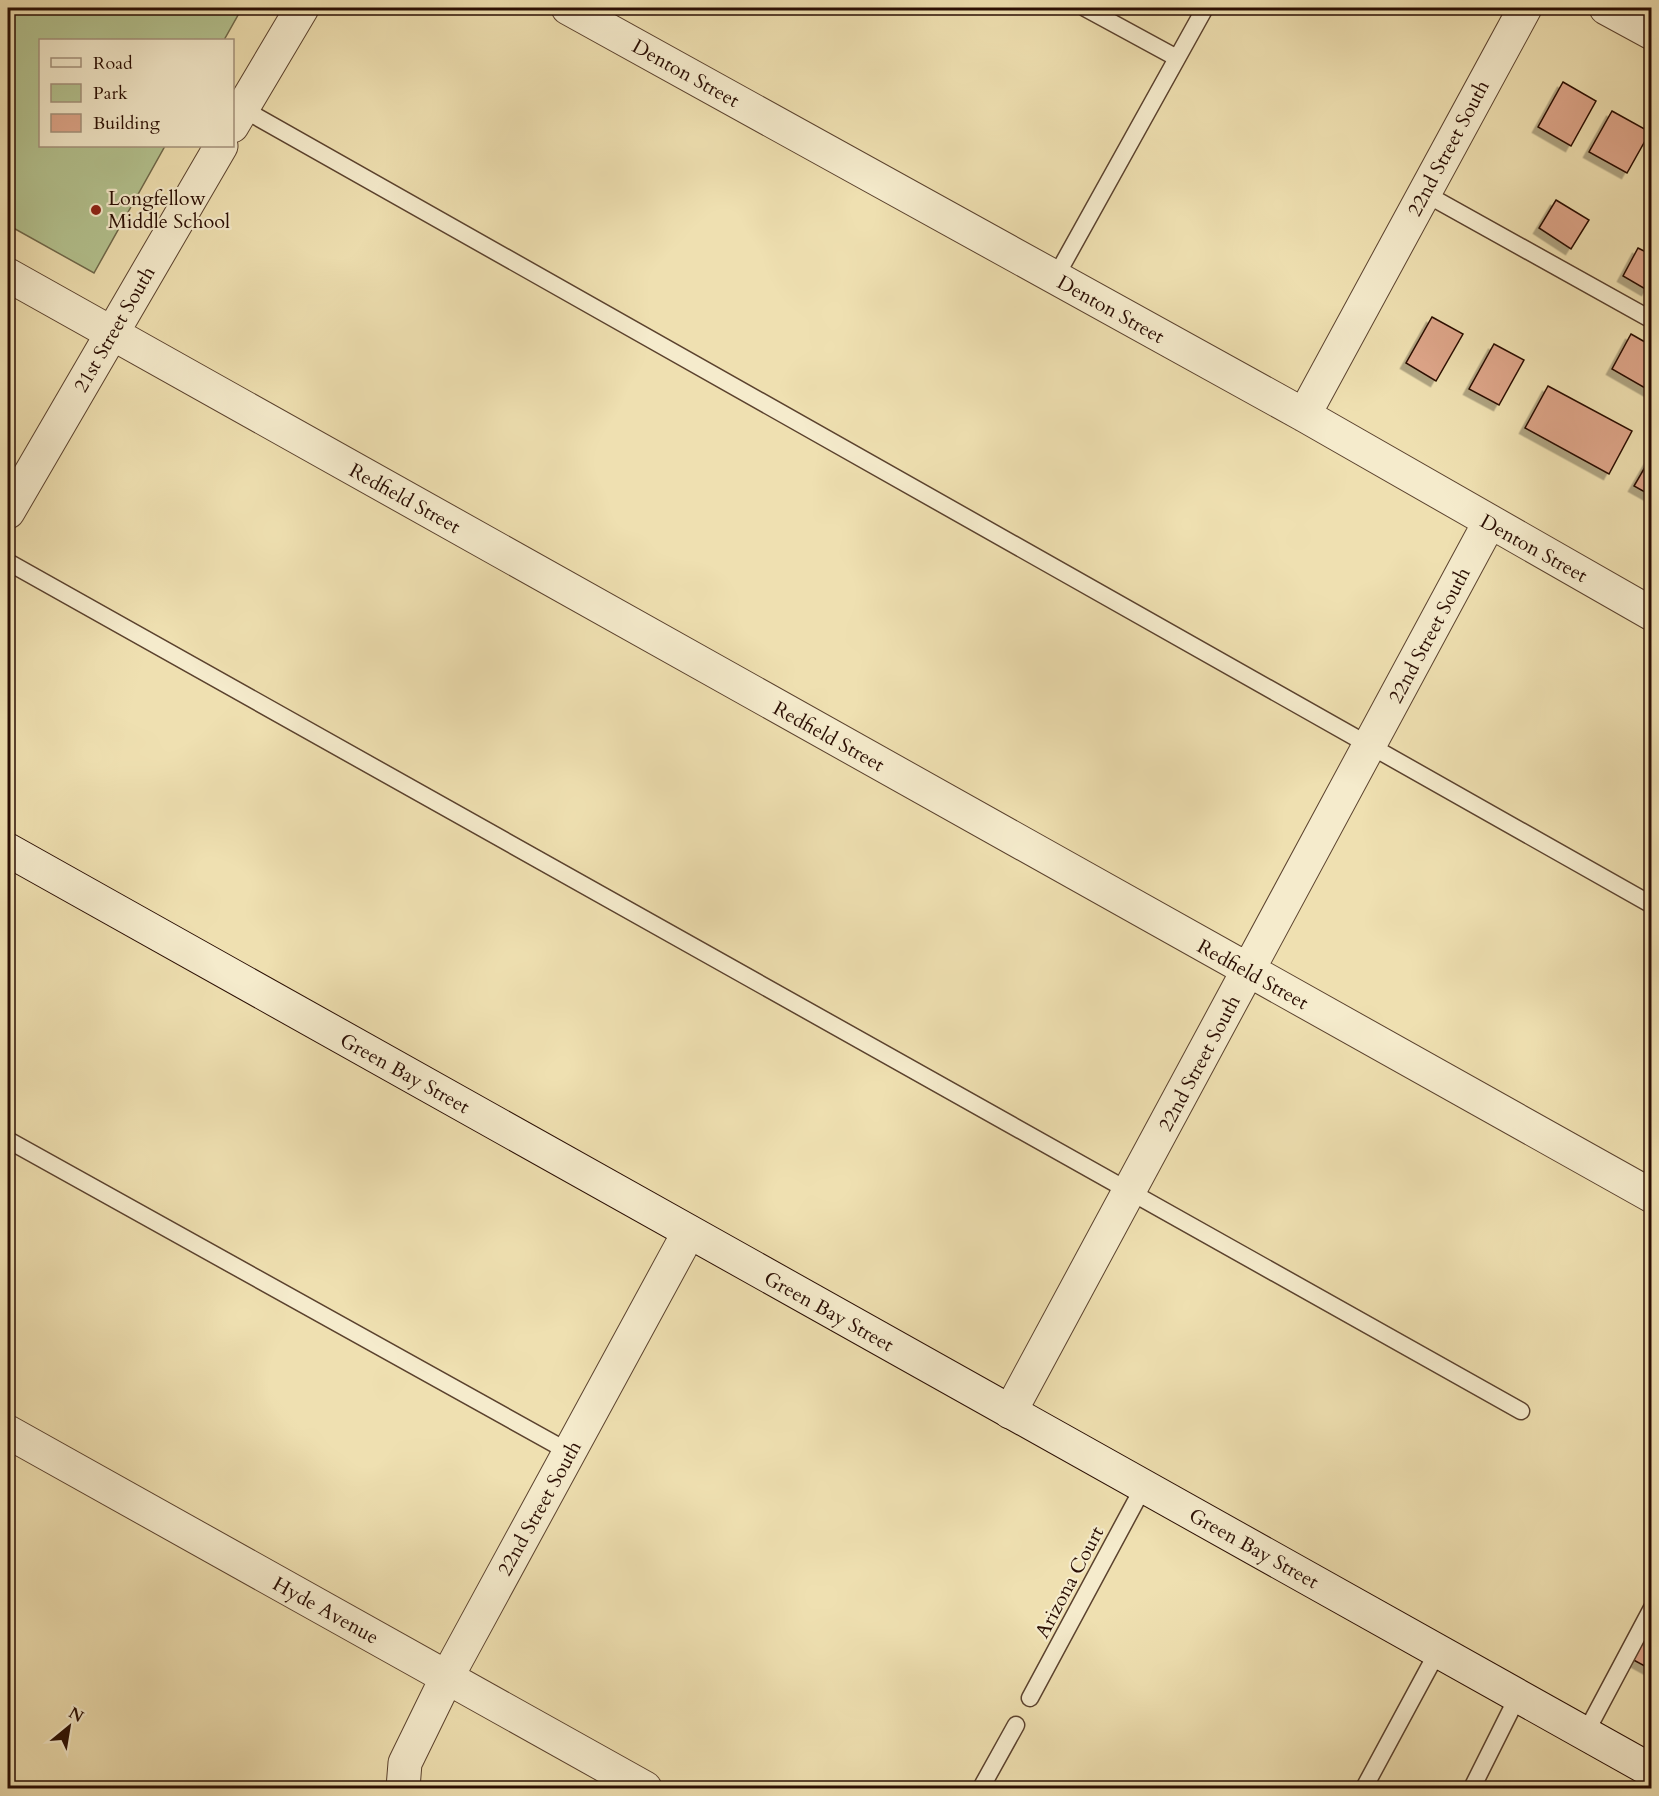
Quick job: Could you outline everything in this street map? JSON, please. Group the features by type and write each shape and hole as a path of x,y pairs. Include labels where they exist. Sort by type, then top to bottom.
{"street":[{"path":"238,117 302,8"},
{"name":"Denton Street","path":"568,8 1304,416 1652,614"},
{"name":"22nd Street South","path":"1304,416 1525,8"},
{"path":"1606,8 1652,33"},
{"name":"21st Street South","path":"8,512 220,147"},
{"name":"Redfield Street","path":"8,275 1652,1196"},
{"name":"22nd Street South","path":"1010,1412 1489,523"},
{"name":"Green Bay Street","path":"8,850 1652,1771"},
{"name":"22nd Street South","path":"403,1788 405,1763 447,1677 689,1232"},
{"name":"Hyde Avenue","path":"8,1432 645,1788"}],"lane":[{"path":"1085,8 1177,58"},
{"path":"1055,278 1205,8"},
{"path":"238,117 1370,745 1652,905"},
{"path":"1424,193 1652,320"},
{"path":"8,562 1521,1411"},
{"path":"8,1140 569,1452"},
{"name":"Arizona Court","path":"1030,1698 1144,1486"},
{"path":"1586,1734 1652,1608"},
{"path":"1364,1788 1438,1651"},
{"path":"1472,1788 1518,1696"},
{"path":"981,1788 1016,1725"}],"green space":[{"path":"8,8 242,8 225,39 39,39 39,147 164,147 94,273 8,225"}],"building":[{"path":"1563,82 1596,101 1571,146 1538,127"},
{"path":"1612,111 1650,132 1627,173 1589,152"},
{"path":"1556,200 1589,220 1571,249 1539,228"},
{"path":"1638,248 1652,255 1652,282 1647,290 1623,276"},
{"path":"1432,317 1463,334 1436,381 1406,363"},
{"path":"1631,334 1652,346 1652,392 1612,369"},
{"path":"1494,344 1524,360 1499,405 1469,389"},
{"path":"1548,386 1632,431 1609,474 1525,428"},
{"path":"1652,455 1652,496 1634,486"},
{"path":"1652,1617 1652,1670 1628,1657"}],"place":[{"name":"Longfellow Middle School","path":"96,210"}]}
